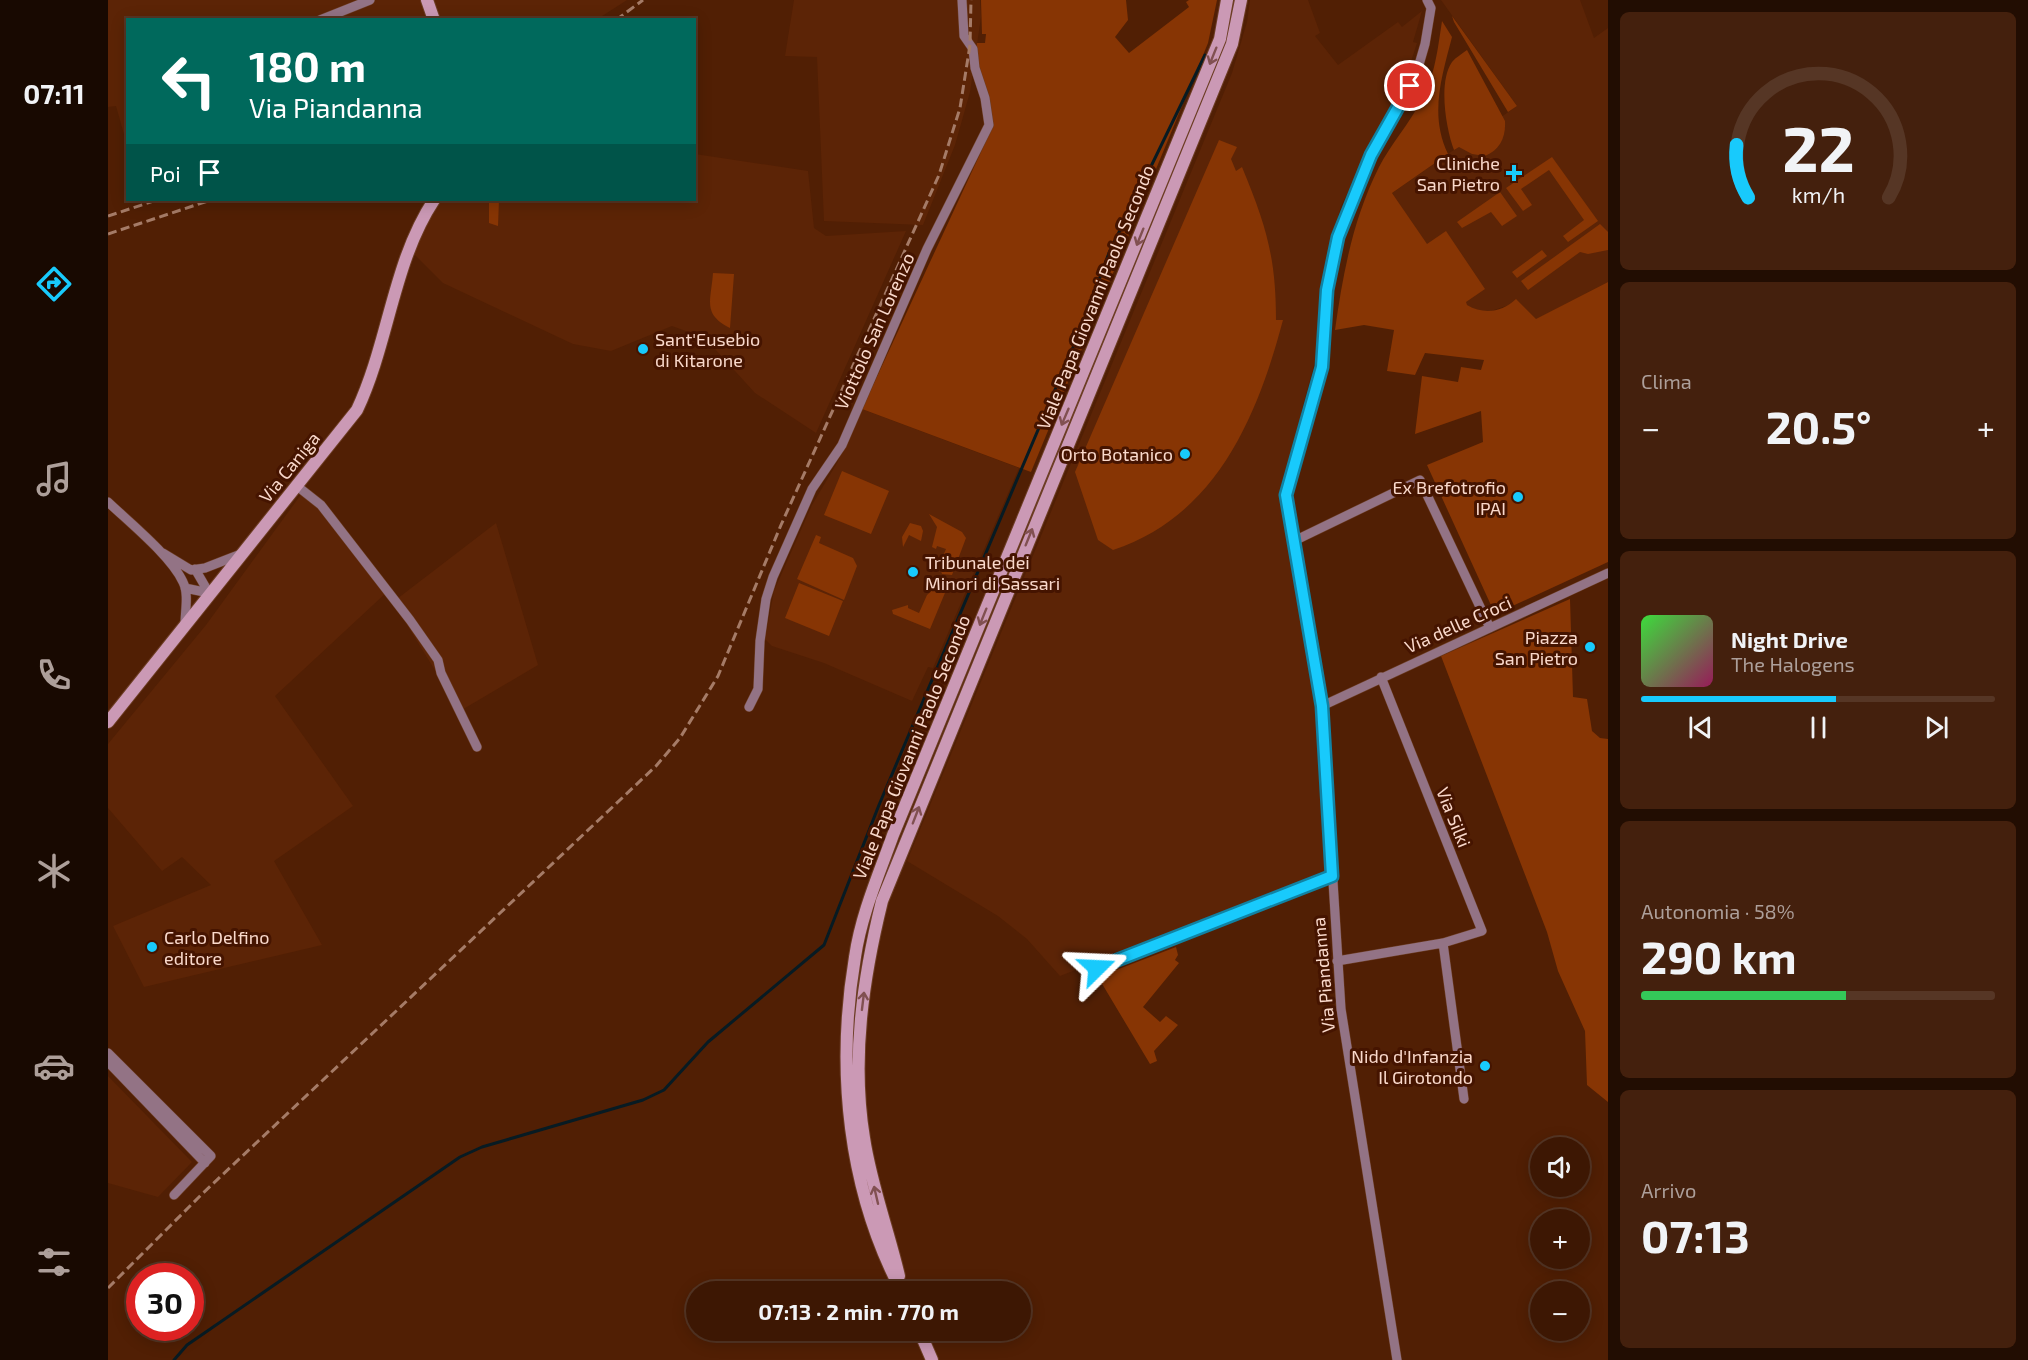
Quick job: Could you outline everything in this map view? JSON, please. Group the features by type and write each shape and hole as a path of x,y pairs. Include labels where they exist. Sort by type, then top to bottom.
{"main road":[{"path":"427,0 433,18"},
{"name":"Viale Papa Giovanni Paolo Secondo","path":"896,1281 884,1258 862,1189 852,1139 846,1091 848,1024 855,956 871,896 894,835 1220,39 1227,0"},
{"name":"Viale Papa Giovanni Paolo Secondo","path":"899,1281 876,1200 863,1137 859,1081 860,1026 868,958 882,901 1232,44 1241,0"},
{"name":"Via Caniga","path":"108,722 357,410 373,377 412,239 433,201"},
{"path":"924,1341 932,1360"}],"street":[{"path":"326,18 370,0"},
{"name":"Viottolo San Lorenzo","path":"749,707 758,689 764,609 773,577 812,489 842,445 927,249 989,125 973,50 964,36 962,0"},
{"name":"Via Piandanna","path":"1397,1360 1343,1020 1337,961 1322,706 1286,495 1322,367 1327,290 1338,237 1371,155 1416,75 1425,44 1431,8 1427,0"},
{"path":"1294,541 1420,480 1490,627"},
{"path":"297,486 321,505 427,644 440,665 441,673 477,747"},
{"path":"108,501 159,550 183,581 185,624"},
{"path":"159,550 191,570 205,568 242,554"},
{"path":"195,569 209,593"},
{"name":"Via delle Croci","path":"1322,706 1608,573"},
{"path":"185,588 209,593"},
{"name":"Via Silki","path":"1337,961 1443,943 1482,931 1381,677"},
{"path":"1097,968 1332,876"},
{"path":"1443,943 1464,1099"},
{"path":"108,1053 208,1160"},
{"path":"108,1062 208,1160"},
{"path":"174,1195 208,1160"}],"shaded area":[{"path":"108,0 627,0 599,18 126,18 126,141 116,106 108,107"},
{"path":"794,0 980,0 981,17 970,92 955,145 923,225 824,221 817,57 785,56"},
{"path":"981,0 1126,0 1128,20 1115,37 1129,53 1189,7 1186,2 1189,0 1217,0 1208,43 1031,472 862,409 993,126 990,101 975,68 977,43 985,43 986,34 982,34"},
{"name":"Orto Botanico","path":"1250,0 1308,0 1320,33 1315,36 1338,65 1398,22 1402,27 1422,11 1413,42 1417,43 1404,83 1341,206 1322,278 1317,354 1302,409 1287,498 1289,546 1316,700 1326,872 1060,976 1027,939 998,916 907,861 1232,73 1247,22"},
{"name":"Cliniche San Pietro","path":"1441,0 1580,0 1594,38 1608,28 1608,282 1535,320 1509,305 1488,312 1480,312 1466,305 1392,193 1517,106"},
{"path":"1452,16 1517,106 1508,112 1454,22"},
{"path":"1442,21 1452,37 1441,81 1438,110 1442,139 1448,154 1392,193 1427,244 1446,231 1485,289 1466,302 1473,308 1493,311 1505,307 1516,299 1536,319 1608,282 1608,562 1495,614 1427,465 1483,442 1481,411 1415,434 1422,376 1458,382 1461,367 1481,370 1484,360 1425,353 1415,375 1387,371 1394,330 1364,325 1335,330 1346,267 1362,206 1379,167 1426,92 1435,62"},
{"path":"1467,50 1505,121 1501,142 1495,150 1485,156 1472,154 1459,147 1454,150 1448,130 1445,81 1452,62"},
{"path":"1219,140 1237,147 1231,159 1236,171 1242,167 1263,224 1272,259 1276,320 1283,320 1260,392 1245,427 1227,459 1205,488 1179,514 1149,534 1113,550 1098,540 1075,472"},
{"path":"696,154 808,171 814,228 826,236 906,231 816,433 755,393 705,338 672,326 611,351 573,344 443,283 412,252 438,201 696,201"},
{"path":"1552,157 1598,221 1568,242 1563,236 1584,220 1549,170 1521,189 1532,205 1523,211 1506,188"},
{"path":"1500,192 1517,216 1502,226 1491,212 1462,228 1457,222"},
{"path":"489,201 499,201 498,226 489,223"},
{"path":"1600,224 1608,232 1608,250 1588,254 1580,252 1528,290 1521,281"},
{"path":"1542,250 1547,256 1517,278 1512,272"},
{"path":"713,273 734,274 730,328 715,317 710,306"},
{"path":"862,409 1019,468 933,668 928,667 912,701 824,663 772,646 765,639 774,591 812,505 837,463"},
{"path":"842,471 889,491 871,534 824,515"},
{"path":"305,489 387,592 275,696 353,806 274,861 322,945 144,987 113,926 211,885 182,857 162,871 108,808 108,744 206,625"},
{"path":"929,514 962,532 966,538 952,575 942,574 939,565 946,549 932,547 937,527"},
{"path":"496,523 538,665 460,711 393,602"},
{"path":"910,523 921,526 923,531 921,541 909,535 903,547 902,537"},
{"path":"816,535 821,537 819,543 853,558 857,566 844,600 797,579"},
{"path":"799,583 843,601 829,636 785,618"},
{"path":"939,584 947,588 930,629 893,614 892,610 908,605 908,608 919,613 927,595"},
{"path":"1570,599 1573,697 1587,699 1592,731 1600,738 1608,739 1608,1102 1587,1085 1585,1031 1558,971 1547,932 1441,656"},
{"path":"1176,947 1178,955 1175,960 1179,963 1143,1007 1160,1022 1166,1016 1178,1025 1154,1051 1157,1061 1150,1064 1098,977"},
{"path":"108,1076 192,1162 158,1197 108,1183"}],"waterway":[{"path":"174,1360 187,1345 460,1157 482,1147 643,1100 664,1090 708,1042 824,945 879,805 1080,331 1109,253 1205,55"}],"railway":[{"path":"619,18 643,0"},
{"path":"108,1288 201,1195 656,766 680,738 718,676 781,525 939,175 960,108 970,45 971,0"},
{"path":"108,216 154,201"},
{"path":"108,234 208,201"}],"place":[{"name":"Cliniche San Pietro","path":"1514,173"},
{"name":"Sant'Eusebio di Kitarone","path":"643,349"},
{"name":"Orto Botanico","path":"1185,454"},
{"name":"Ex Brefotrofio IPAI","path":"1518,497"},
{"name":"Tribunale dei Minori di Sassari","path":"913,572"},
{"name":"Piazza San Pietro","path":"1590,647"},
{"name":"Carlo Delfino editore","path":"152,947"},
{"name":"Nido d'Infanzia Il Girotondo","path":"1485,1066"}],"route":[{"path":"1097,968 1332,876 1322,706 1286,495 1322,367 1327,290 1338,237 1371,155 1410,86"}]}
